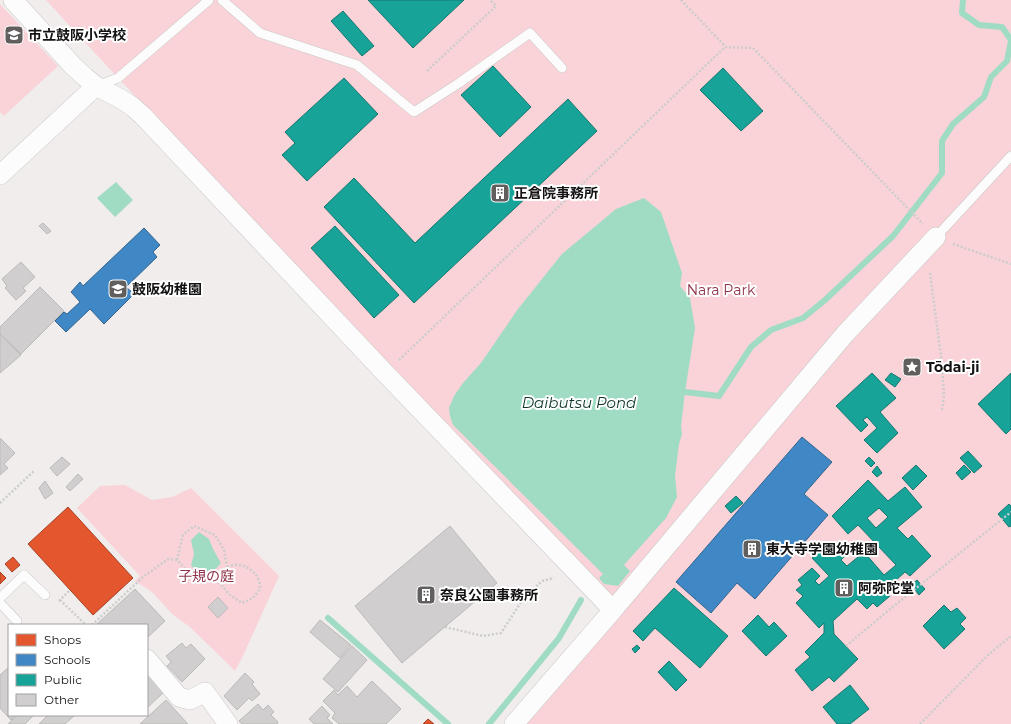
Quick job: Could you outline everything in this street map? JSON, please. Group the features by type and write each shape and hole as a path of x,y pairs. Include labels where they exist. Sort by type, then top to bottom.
{"street":[{"path":"13,0 73,66 96,86 121,99 143,116 385,373 613,610"},
{"path":"0,175 96,86"},
{"path":"514,724 613,610 845,334 936,237"},
{"path":"148,660 179,697 190,700 205,692 228,724"}],"lane":[{"path":"96,86 118,78 209,0"},
{"path":"222,0 260,33 357,65 414,112 459,83 530,33 562,68"},
{"path":"936,237 1011,156"},
{"path":"0,598 24,574 45,595"},
{"path":"0,604 17,622"}],"path":[{"path":"427,71 496,6 490,0"},
{"path":"681,0 725,46 753,48 921,222"},
{"path":"385,373 725,46"},
{"path":"936,237 1011,264"},
{"path":"930,272 942,364 944,396 942,410"},
{"path":"0,503 34,471"},
{"path":"846,646 1011,512"},
{"path":"177,560 183,535 194,526 215,535 224,550 227,567"},
{"path":"93,624 143,577 168,559 177,560 190,575 216,579 230,595 242,603 253,598 260,589 258,580 252,570 242,565 227,567 216,579"},
{"path":"444,627 483,636 501,633 523,599 542,581 576,572"},
{"path":"70,590 60,600 85,624"},
{"path":"920,724 989,654 1011,636"}],"green space":[{"name":"Nara Park","path":"46,0 1011,0 1011,724 522,724 624,608 261,230"},
{"name":"市立鼓阪小学校","path":"0,4 58,66 4,116 0,112"},
{"name":"子規の庭","path":"125,485 152,500 172,497 191,488 279,576 235,671 190,627 172,614 152,592 135,581 140,576 77,508 100,486"}],"water":[{"path":"116,182 133,200 115,217 97,198"},
{"name":"Daibutsu Pond","path":"644,198 661,212 682,273 680,286 690,298 695,328 685,392 681,426 682,434 679,444 675,476 677,497 666,518 624,565 630,571 618,586 604,584 599,578 603,574 453,425 449,408 454,396 463,383 481,363 518,309 562,254 616,209"},
{"path":"199,532 209,539 221,563 213,571 197,573 191,565 194,554 191,540"}],"building: Shops":[{"path":"68,507 133,578 93,615 28,544"},
{"path":"13,557 20,565 12,572 5,564"},
{"path":"0,572 6,578 0,584"},
{"path":"428,719 434,724 423,724"}],"building: Schools":[{"path":"144,228 160,245 153,252 157,257 126,287 134,294 104,324 90,309 66,332 55,321 64,312 67,314 80,302 71,292 80,282 83,286"},
{"name":"東大寺学園幼稚園","path":"802,437 832,462 804,494 828,515 755,599 737,583 711,613 676,582"}],"building: Public":[{"path":"368,0 464,0 413,48"},
{"path":"343,11 374,46 362,56 331,21"},
{"path":"493,66 531,107 500,137 461,95"},
{"path":"723,68 763,111 741,131 700,90"},
{"path":"344,78 378,114 307,181 282,155 295,143 285,132"},
{"name":"正倉院事務所","path":"568,99 597,131 414,303 324,207 354,178 415,243"},
{"path":"335,226 399,295 374,318 311,248"},
{"path":"872,373 896,398 880,412 898,433 877,453 864,440 877,428 867,417 863,420 868,425 861,432 836,406"},
{"path":"891,373 901,379 895,387 885,380"},
{"path":"1011,373 1011,429 1006,434 978,404"},
{"path":"968,451 982,466 974,473 960,458"},
{"path":"869,457 875,463 871,467 865,461"},
{"path":"916,465 927,476 913,490 902,478"},
{"path":"964,465 971,472 962,480 956,473"},
{"path":"877,466 882,473 877,477 872,472"},
{"name":"阿弥陀堂","path":"868,480 888,501 905,487 922,507 897,528 908,539 912,535 931,556 910,576 905,572 885,590 890,596 877,607 873,603 867,609 857,599 833,621 834,634 858,659 834,682 829,677 812,691 795,670 810,657 805,652 824,633 824,623 819,628 796,603 803,596 796,590 802,585 798,580 812,568 820,576 815,581 819,585 829,576 812,558 824,547 831,553 838,547 845,556 841,560 847,566 864,552 884,575 896,565 858,525 848,534 832,516","holes":["879,508 888,517 876,528 867,518"]},
{"path":"736,496 743,503 731,513 725,506"},
{"path":"1009,504 1011,506 1011,526 1009,527 998,514"},
{"path":"917,580 925,589 919,595 911,585"},
{"path":"674,588 728,636 700,668 655,628 643,641 633,631"},
{"path":"944,605 951,612 957,608 966,618 960,624 965,629 944,649 923,626"},
{"path":"758,615 769,627 774,622 787,636 766,656 742,631"},
{"path":"637,645 640,648 635,653 632,649"},
{"path":"669,661 687,680 676,691 658,672"},
{"path":"850,685 869,709 850,724 837,724 823,707"}],"building: Other":[{"path":"43,223 51,231 47,234 39,226"},
{"path":"21,262 35,277 23,288 26,291 16,300 5,288 7,286 2,279"},
{"path":"40,287 64,311 21,354 0,334 0,327"},
{"path":"0,334 21,355 0,373"},
{"path":"0,438 15,453 4,464 8,468 0,475"},
{"path":"62,457 70,464 57,476 50,468"},
{"path":"78,474 83,479 70,491 66,487"},
{"path":"45,481 53,493 45,499 39,488"},
{"name":"奈良公園事務所","path":"450,526 497,583 402,663 355,606"},
{"path":"135,589 165,621 148,637 148,624 97,624"},
{"path":"218,597 228,608 218,618 208,607"},
{"path":"320,620 351,645 340,658 310,632"},
{"path":"182,643 186,648 191,644 205,659 182,682 167,666 171,662 166,656"},
{"path":"352,646 367,660 338,692 323,679"},
{"path":"8,668 8,716 14,716 11,720 0,708 0,675"},
{"path":"148,673 165,691 148,707"},
{"path":"245,673 254,682 252,684 260,694 252,701 249,698 237,710 224,696"},
{"path":"372,681 401,709 386,724 339,724 332,718 335,713 323,701 334,690 338,695 347,686 357,697"},
{"path":"166,700 188,724 140,724"},
{"path":"258,704 263,710 268,705 274,712 271,715 278,722 277,724 242,724 239,721"},
{"path":"322,706 330,715 327,718 333,724 314,724 309,719"},
{"path":"16,716 33,716 25,724 8,724"},
{"path":"47,716 74,716 65,724 39,724"}],"waterway":[{"path":"963,0 962,13 979,25 1002,27 1011,40"},
{"path":"685,392 719,396 751,347 771,330 803,318 825,300 893,236 942,173 942,141 953,124 984,97 991,77 1007,61 1011,41"},
{"path":"489,724 559,638 581,600"},
{"path":"328,618 448,724"}],"place":[{"name":"市立鼓阪小学校","path":"14,35"},
{"name":"正倉院事務所","path":"500,193"},
{"name":"鼓阪幼稚園","path":"118,289"},
{"name":"Tōdai-ji","path":"912,367"},
{"name":"東大寺学園幼稚園","path":"752,549"},
{"name":"阿弥陀堂","path":"844,588"},
{"name":"奈良公園事務所","path":"426,595"}]}
